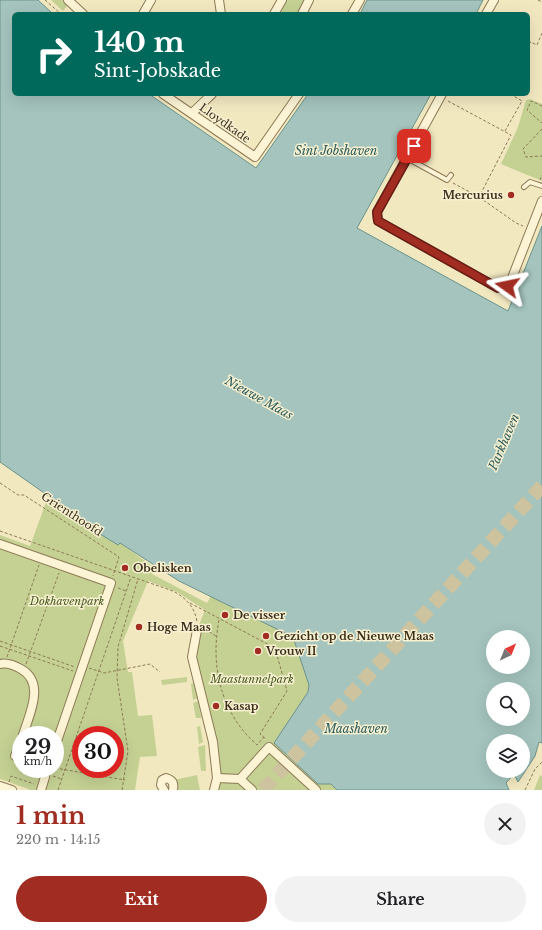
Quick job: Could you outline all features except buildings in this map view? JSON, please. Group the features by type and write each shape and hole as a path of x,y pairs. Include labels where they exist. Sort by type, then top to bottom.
{"street":[{"path":"68,0 81,12"},
{"path":"145,12 151,0"},
{"path":"219,0 221,12"},
{"path":"275,12 282,0"},
{"path":"304,12 310,0"},
{"path":"353,12 360,0"},
{"path":"487,12 494,0"},
{"name":"Lloydkade","path":"166,96 255,157 298,96"},
{"path":"192,113 210,96"},
{"path":"442,96 376,217 379,222 499,288 506,287 510,283 542,201"},
{"path":"0,544 113,584 84,670 63,726"},
{"path":"200,629 192,657 213,742 217,778 214,790"},
{"path":"3,664 23,670 33,685 35,694 25,726"},
{"path":"240,779 269,747 316,790"},
{"path":"41,788 48,778"},
{"path":"164,790 161,785 162,780 166,778 174,783 173,790"},
{"path":"217,778 240,779 252,790"}],"lane":[{"path":"407,158 447,180 451,175"},
{"path":"524,187 531,182 542,186"}],"path":[{"path":"46,0 58,12"},
{"path":"538,0 542,2"},
{"path":"531,42 537,45 542,33"},
{"path":"442,96 511,135 479,197"},
{"path":"505,132 522,101 513,96"},
{"path":"542,106 531,101 527,110 542,123"},
{"path":"542,129 523,149 526,157 542,156"},
{"path":"447,180 479,197 516,223 531,229"},
{"name":"Grienthoofd","path":"0,483 18,496 24,495 119,557 115,572"},
{"path":"0,531 173,591 219,619 275,648 287,691 260,734 272,744 269,747"},
{"path":"3,664 12,645 42,559"},
{"path":"23,670 62,566"},
{"path":"58,790 131,577"},
{"path":"122,790 125,780 128,745 118,686 118,647 138,579"},
{"path":"113,584 126,591"},
{"path":"189,602 196,615 200,629 216,636"},
{"path":"219,619 216,636 217,675 220,689 230,711 242,731 257,746 264,738"},
{"path":"0,641 84,670"},
{"path":"0,646 29,656 84,670 99,671 104,673 150,664 160,672"},
{"path":"525,790 535,769 542,762"},
{"path":"65,770 125,780"},
{"path":"6,788 11,776 41,788"},
{"path":"56,778 62,779"}],"green space":[{"path":"51,0 63,0 68,5 63,11"},
{"path":"287,0 306,0 299,12 280,12"},
{"path":"530,99 542,104 542,181 501,164 518,127 526,100"},
{"name":"Dokhavenpark","path":"48,497 87,523 88,526 118,545 120,543 155,568 152,574 207,603 211,596 293,637 309,685 308,692 274,743 325,783 331,784 337,790 214,790 217,778 194,667 197,630 205,610 177,592 148,581 123,641 128,672 132,672 138,716 152,715 157,756 140,757 135,790 31,790 0,779 0,535 30,546"},
{"path":"187,677 187,682 162,685 161,680"},
{"path":"194,683 198,698 193,700 191,684"},
{"path":"198,701 201,718 196,718 193,703"},
{"path":"200,726 203,742 199,744 197,727"},
{"path":"205,745 206,771 201,771 198,747"},
{"path":"197,775 200,790 175,790 174,780"},
{"path":"540,775 542,776 542,790 534,790"}],"water":[{"path":"0,0 38,0 51,12 12,12 12,96 152,96 256,168 307,96 430,96 357,228 508,311 542,226 542,743 539,742 535,756 530,764 530,734 486,734 486,778 510,778 506,783 509,790 337,790 331,784 318,784 274,743 308,692 309,685 293,637 179,581 120,543 118,545 87,526 87,523 0,462"},
{"path":"367,0 483,0 477,12 361,12"}],"tunnel":[{"path":"263,790 542,486"}],"place":[{"name":"Mercurius","path":"511,195"},
{"name":"Obelisken","path":"125,568"},
{"name":"De visser","path":"225,615"},
{"name":"Hoge Maas","path":"139,627"},
{"name":"Gezicht op de Nieuwe Maas","path":"266,636"},
{"name":"Vrouw II","path":"258,651"},
{"name":"Kasap","path":"216,706"}],"route":[{"path":"414,146 377,212 376,219 444,259 498,288 507,286"}],"water label":[{"name":"Sint Jobshaven","path":"336,151"},
{"name":"Nieuwe Maas","path":"259,398"},
{"name":"Parkhaven","path":"504,442"},
{"name":"Maashaven","path":"356,729"}],"park label":[{"name":"Maastunnelpark","path":"252,679"}]}
